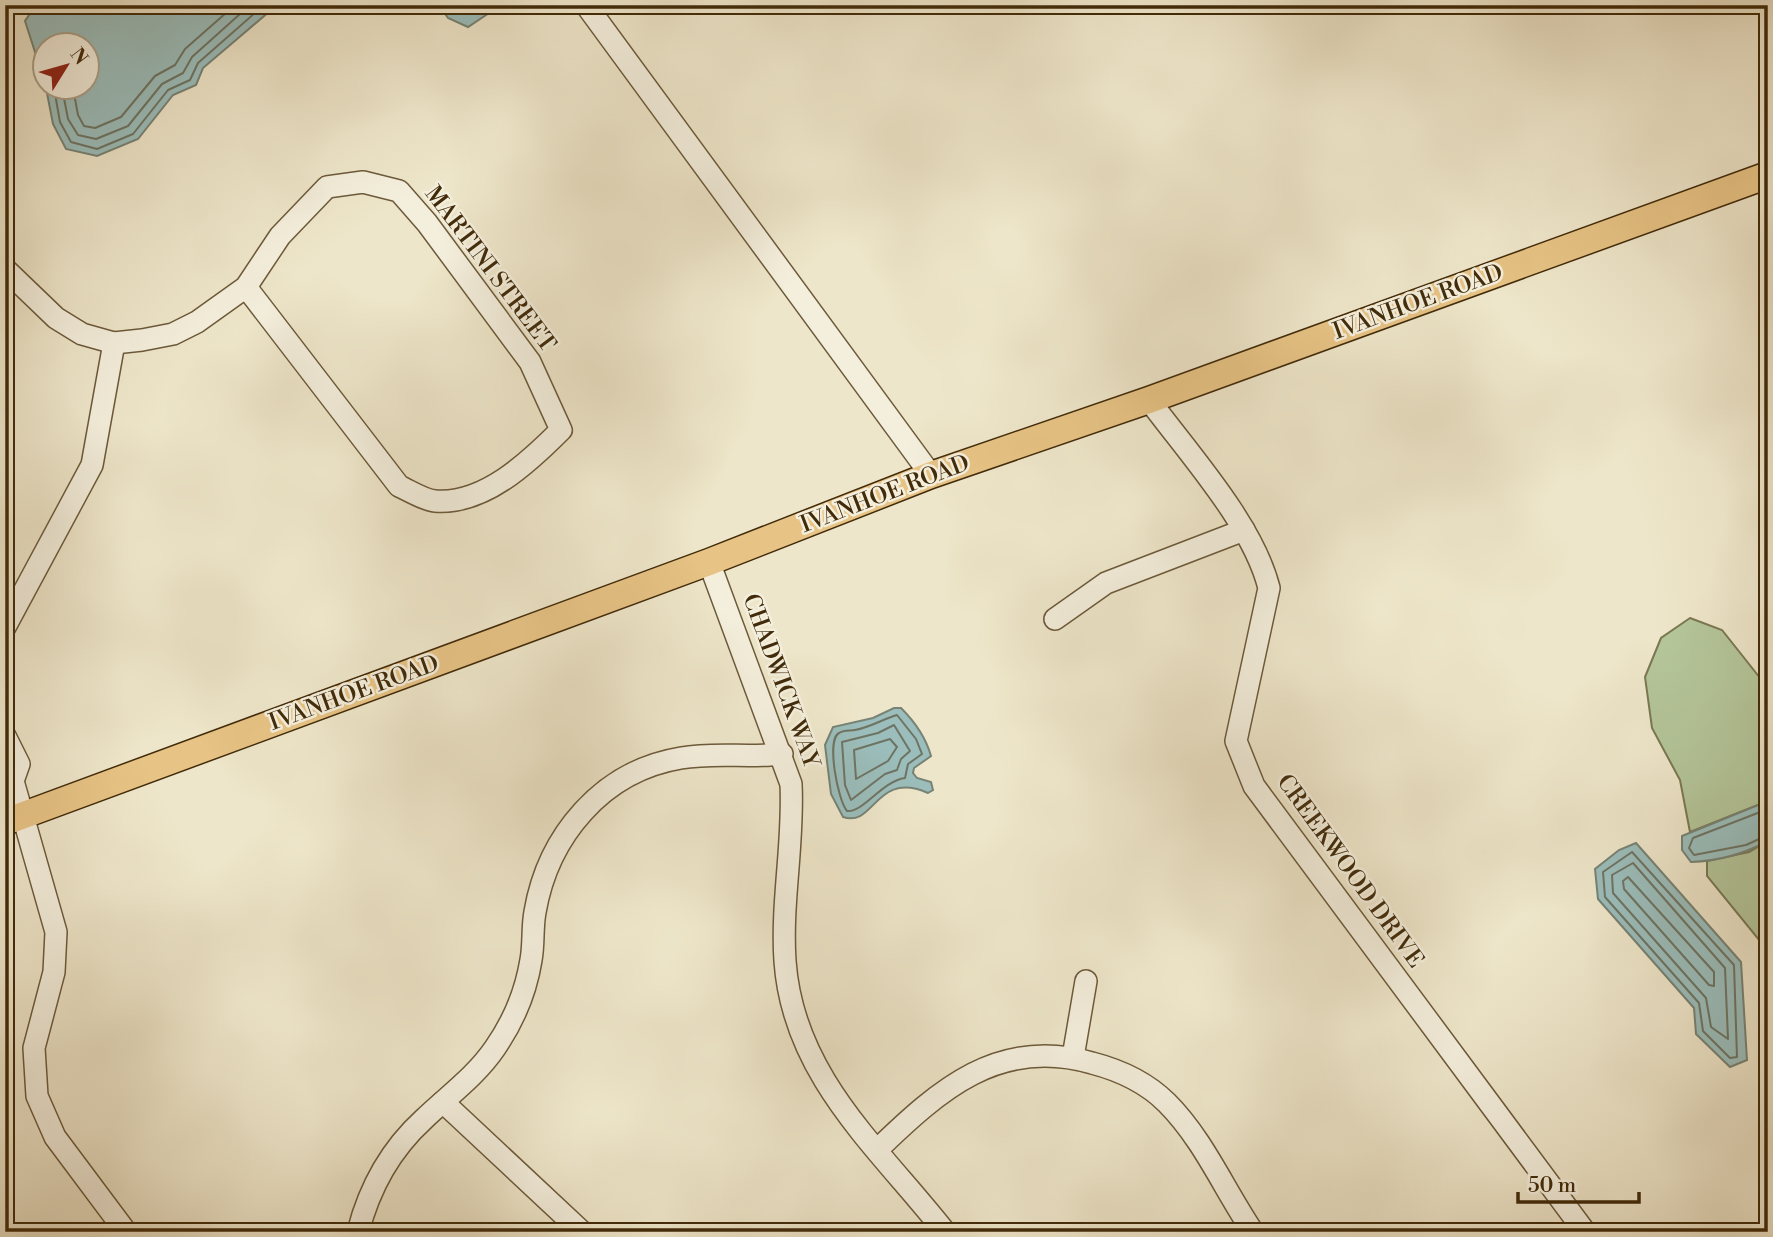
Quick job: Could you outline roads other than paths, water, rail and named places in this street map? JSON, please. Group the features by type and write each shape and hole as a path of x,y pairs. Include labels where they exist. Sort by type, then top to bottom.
{"main road":[{"name":"IVANHOE ROAD","path":"14,818 709,562 932,475 1149,400 1768,175"}],"street":[{"path":"586,5 932,475"},
{"name":"MARTINI STREET","path":"5,269 57,318 82,334 114,343 173,334 197,322 246,287 280,236 327,187 363,182 399,191 427,223 530,362 561,430 532,459 468,498 433,501 399,486 246,287"},
{"path":"5,627 93,465 114,343"},
{"name":"CREEKWOOD DRIVE","path":"1149,400 1244,530 1260,559 1269,588 1236,741 1254,786 1585,1232"},
{"path":"1055,619 1106,583 1244,530"},
{"name":"CHADWICK WAY","path":"709,562 791,784 793,817 785,929 791,1002 816,1068 848,1118 945,1232"},
{"path":"5,736 19,764 9,777 14,818 56,932 54,972 34,1048 37,1096 55,1137 126,1232"},
{"path":"358,1232 376,1181 395,1153 443,1102 476,1072 519,1005 531,958 534,915 542,877 555,848 578,816 594,799 628,776 663,762 712,755 752,757 782,754"},
{"path":"1073,1057 1086,981"},
{"path":"877,1150 926,1103 952,1084 984,1067 1014,1058 1051,1055 1073,1057 1131,1077 1168,1104 1193,1135 1253,1232"},
{"path":"443,1102 582,1232"}],"water":[{"path":"36,5 277,5 203,68 196,85 173,95 138,139 97,156 66,149 53,124 49,102 102,102 102,32 32,32 32,43 25,21"},
{"path":"439,5 501,5 468,27 448,18"},
{"path":"894,708 901,708 906,713 926,743 931,756 914,768 913,773 917,778 931,782 933,790 928,793 910,788 897,789 886,793 862,815 854,818 843,817 831,794 825,745 833,727 873,718"},
{"path":"1768,801 1768,841 1740,853 1701,861 1691,862 1682,850 1682,836"},
{"path":"1636,843 1741,962 1747,1060 1730,1067 1696,1034 1694,1008 1598,899 1595,869 1619,850"}]}
